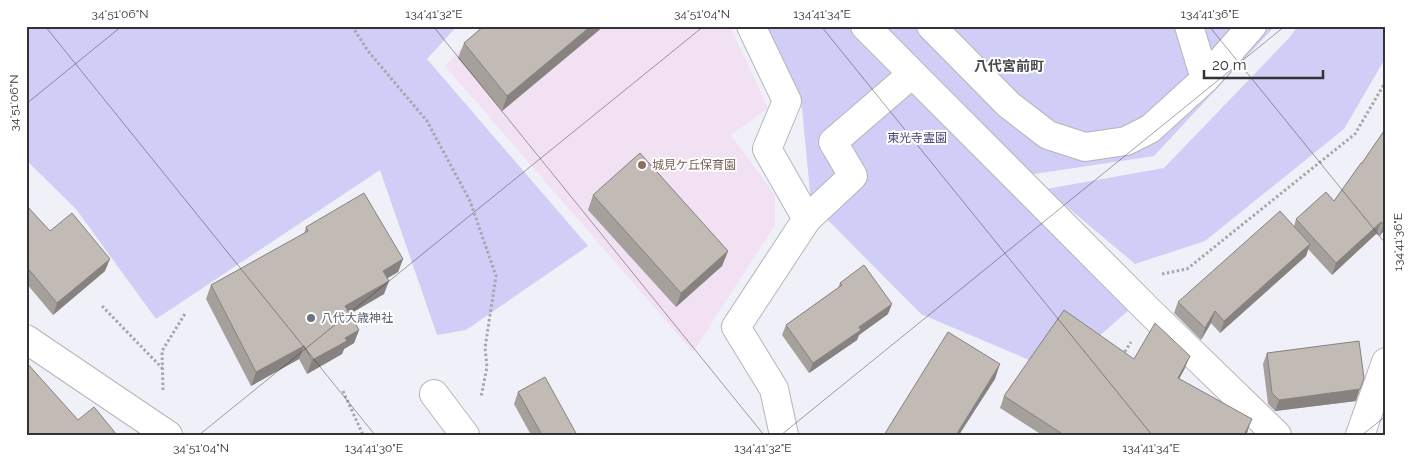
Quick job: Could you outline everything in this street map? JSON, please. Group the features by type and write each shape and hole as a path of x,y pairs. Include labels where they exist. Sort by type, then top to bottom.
{"street":[{"path":"751,26 786,101 767,149 807,219"},
{"path":"865,26 1150,312 1277,435"},
{"path":"931,26 1009,104 1040,129 1048,135 1085,147 1126,142 1150,129 1205,79 1252,26"},
{"path":"1189,26 1205,79"},
{"path":"784,435 774,389 736,326 807,219 853,176 833,142 912,74"},
{"path":"26,339 167,434"},
{"path":"1360,435 1386,362"},
{"path":"434,394 465,435"}],"path":[{"path":"352,26 368,51 427,121 470,201 496,276 485,348 487,367 479,406"},
{"path":"1122,283 1187,269 1355,134 1386,81"},
{"path":"102,306 162,368"},
{"path":"167,434 162,351 186,312"},
{"path":"1119,361 1150,312"},
{"path":"343,391 363,435"}],"shaded area":[{"name":"城見ケ丘保育園","path":"481,26 730,26 768,108 731,135 775,195 775,225 693,352 445,66"}],"green space":[{"path":"26,26 457,26 427,59 588,246 466,330 437,335 380,170 156,319 76,209 26,160"},
{"name":"東光寺霊園","path":"767,26 1275,26 1154,156 1021,176 1145,296 1098,337 1036,363 921,314 811,203 802,108"},
{"path":"1298,26 1386,26 1386,57 1344,129 1205,241 1135,264 1046,189 1164,168 1289,38"}],"building":[{"path":"484,26 591,26 507,96 464,43"},
{"path":"1386,128 1386,221 1384,224 1381,222 1336,263 1296,219 1326,192 1334,201"},
{"path":"640,153 728,251 681,293 593,195"},
{"path":"364,193 403,259 383,271 389,281 345,306 359,330 345,338 347,341 312,360 304,346 256,372 211,285 308,231 306,227"},
{"path":"26,205 50,231 72,213 110,259 57,303 26,266"},
{"path":"1280,211 1310,244 1224,321 1215,311 1205,328 1178,302"},
{"path":"864,265 892,304 859,327 861,330 813,363 786,325 842,285 840,283"},
{"path":"1064,310 1134,359 1155,323 1190,356 1178,378 1252,419 1244,435 1064,435 1004,396"},
{"path":"948,332 1000,364 956,435 884,435"},
{"path":"1359,341 1364,378 1360,389 1279,400 1272,393 1267,353"},
{"path":"26,362 78,420 94,407 117,435 30,435 26,431"},
{"path":"545,377 577,435 542,435 518,392"}],"place":[{"name":"城見ケ丘保育園","path":"642,165"},
{"name":"八代大歳神社","path":"311,318"}],"district":[{"name":"八代宮前町","path":"1009,66"}]}
